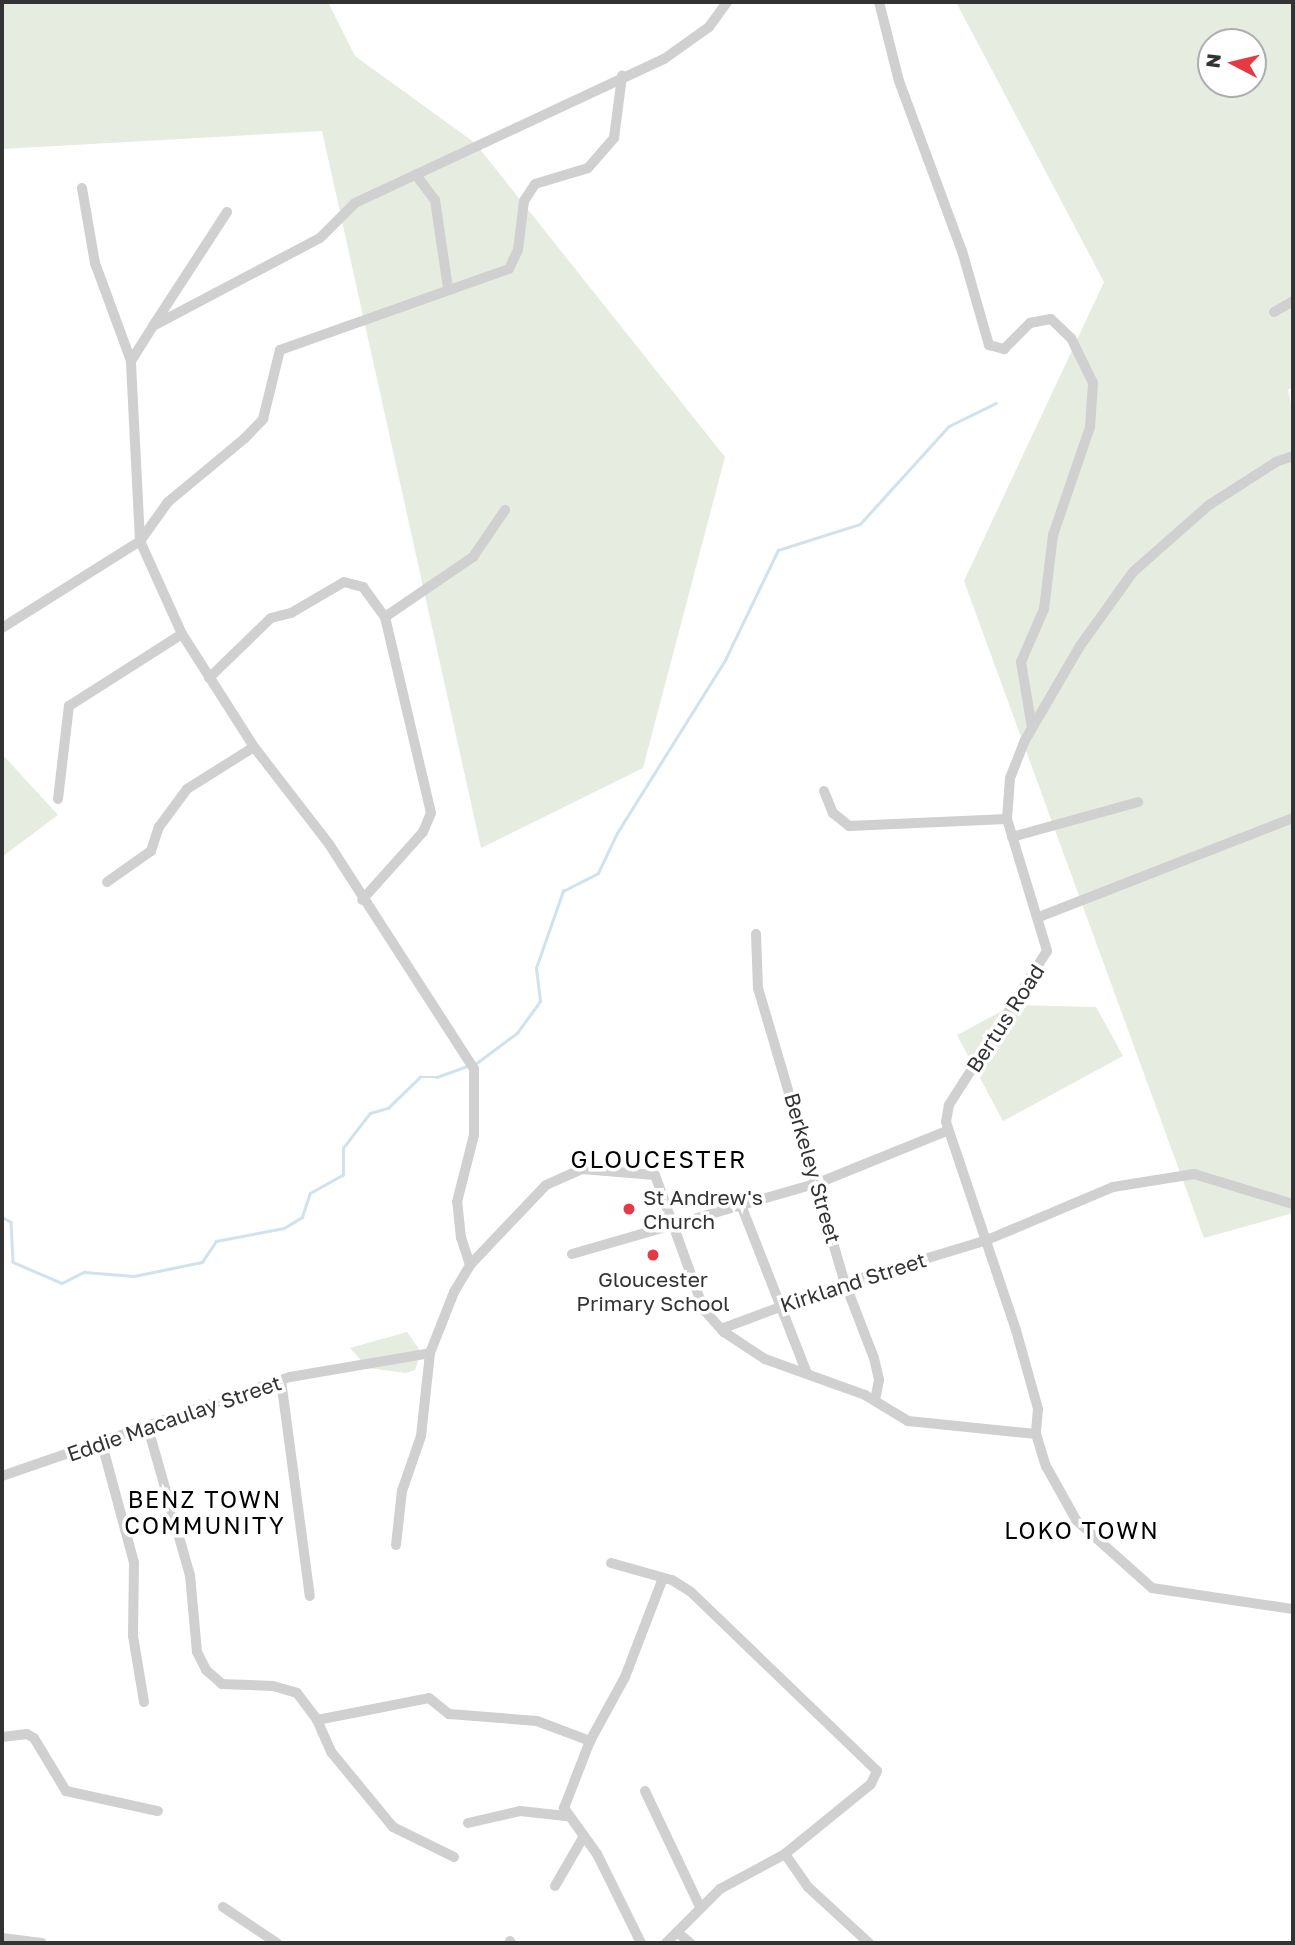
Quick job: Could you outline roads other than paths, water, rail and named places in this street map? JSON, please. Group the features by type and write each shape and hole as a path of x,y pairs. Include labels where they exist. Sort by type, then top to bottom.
{"street":[{"path":"153,326 320,238 355,203 622,76 664,59 709,27 727,2"},
{"path":"879,2 899,81 962,251 989,345 1004,349 1030,323 1051,319 1071,338 1093,383 1090,427 1053,535 1044,608 1021,662 1032,728"},
{"path":"2,628 140,541 168,502 263,419 280,350 448,288 509,269 514,263 524,201 535,184 588,168 614,138 622,76"},
{"path":"416,174 435,200 448,288"},
{"path":"82,188 95,263 131,361 140,541 182,634 209,678 254,747 329,844 362,900 474,1069 474,1135 457,1202 461,1238 470,1265"},
{"path":"131,361 227,212"},
{"path":"1274,312 1293,302"},
{"name":"Bertus Road","path":"947,1131 949,1105 1044,959 1047,941 1006,819 1010,778 1032,728 1080,646 1133,572 1209,505 1276,462 1293,456"},
{"path":"384,617 473,557 505,510"},
{"path":"209,678 271,618 291,613 344,582 363,587 384,617 431,813 423,831 362,900"},
{"path":"58,799 69,706 182,634"},
{"path":"107,882 151,851 159,827 187,789 254,747"},
{"path":"824,790 834,813 849,826 1006,819"},
{"path":"1012,837 1138,802"},
{"path":"1039,917 1293,818"},
{"name":"Berkeley Street","path":"756,934 758,988 845,1283 878,1372 875,1400"},
{"path":"572,1254 817,1183 947,1131 987,1240 1035,1399 1036,1434 1046,1466 1076,1520 1142,1582 1162,1590 1293,1609"},
{"path":"396,1545 402,1491 421,1436 430,1353 454,1292 470,1265 546,1185 582,1169 655,1175 698,1298 721,1329 765,1359 875,1400 908,1421 964,1429 1036,1434"},
{"name":"Kirkland Street","path":"721,1329 845,1283 987,1240 1089,1194 1173,1174 1194,1174 1293,1204"},
{"path":"741,1205 778,1306 807,1373"},
{"name":"Eddie Macaulay Street","path":"2,1476 102,1444 281,1380 430,1353"},
{"path":"281,1380 310,1596"},
{"path":"148,1428 190,1575 201,1662 222,1684 273,1686 297,1693 317,1720 332,1753 393,1827 454,1857"},
{"path":"102,1444 134,1563 134,1636 144,1702"},
{"path":"611,1563 663,1578 691,1592 877,1771 871,1784 785,1854 732,1882 700,1907 666,1943"},
{"path":"640,1943 584,1836 566,1816 565,1800 590,1741 625,1676 663,1578"},
{"path":"317,1720 429,1698 449,1714 537,1721 590,1741"},
{"path":"2,1737 27,1734 34,1738 66,1791 158,1811"},
{"path":"645,1791 700,1907"},
{"path":"468,1823 520,1811 566,1816"},
{"path":"555,1886 584,1836"},
{"path":"785,1854 808,1887 869,1943"},
{"path":"223,1907 277,1943"},
{"path":"677,1932 690,1943"},
{"path":"2,1938 42,1943"}],"waterway":[{"path":"474,1065 517,1033 540,1001 536,968 563,891 598,873 617,833 725,660 778,550 860,524 949,426 996,403"},
{"path":"2,1217 11,1222 13,1262 62,1283 84,1272 134,1276 202,1262 216,1241 284,1228 302,1217 310,1193 343,1175 343,1148 370,1113 388,1108 420,1077 437,1077 467,1066"}],"place":[{"name":"St Andrew's Church","path":"629,1209"},
{"name":"Gloucester Primary School","path":"653,1255"}],"district":[{"name":"GLOUCESTER","path":"659,1159"},
{"name":"BENZ TOWN COMMUNITY","path":"205,1512"},
{"name":"LOKO TOWN","path":"1082,1530"}]}
